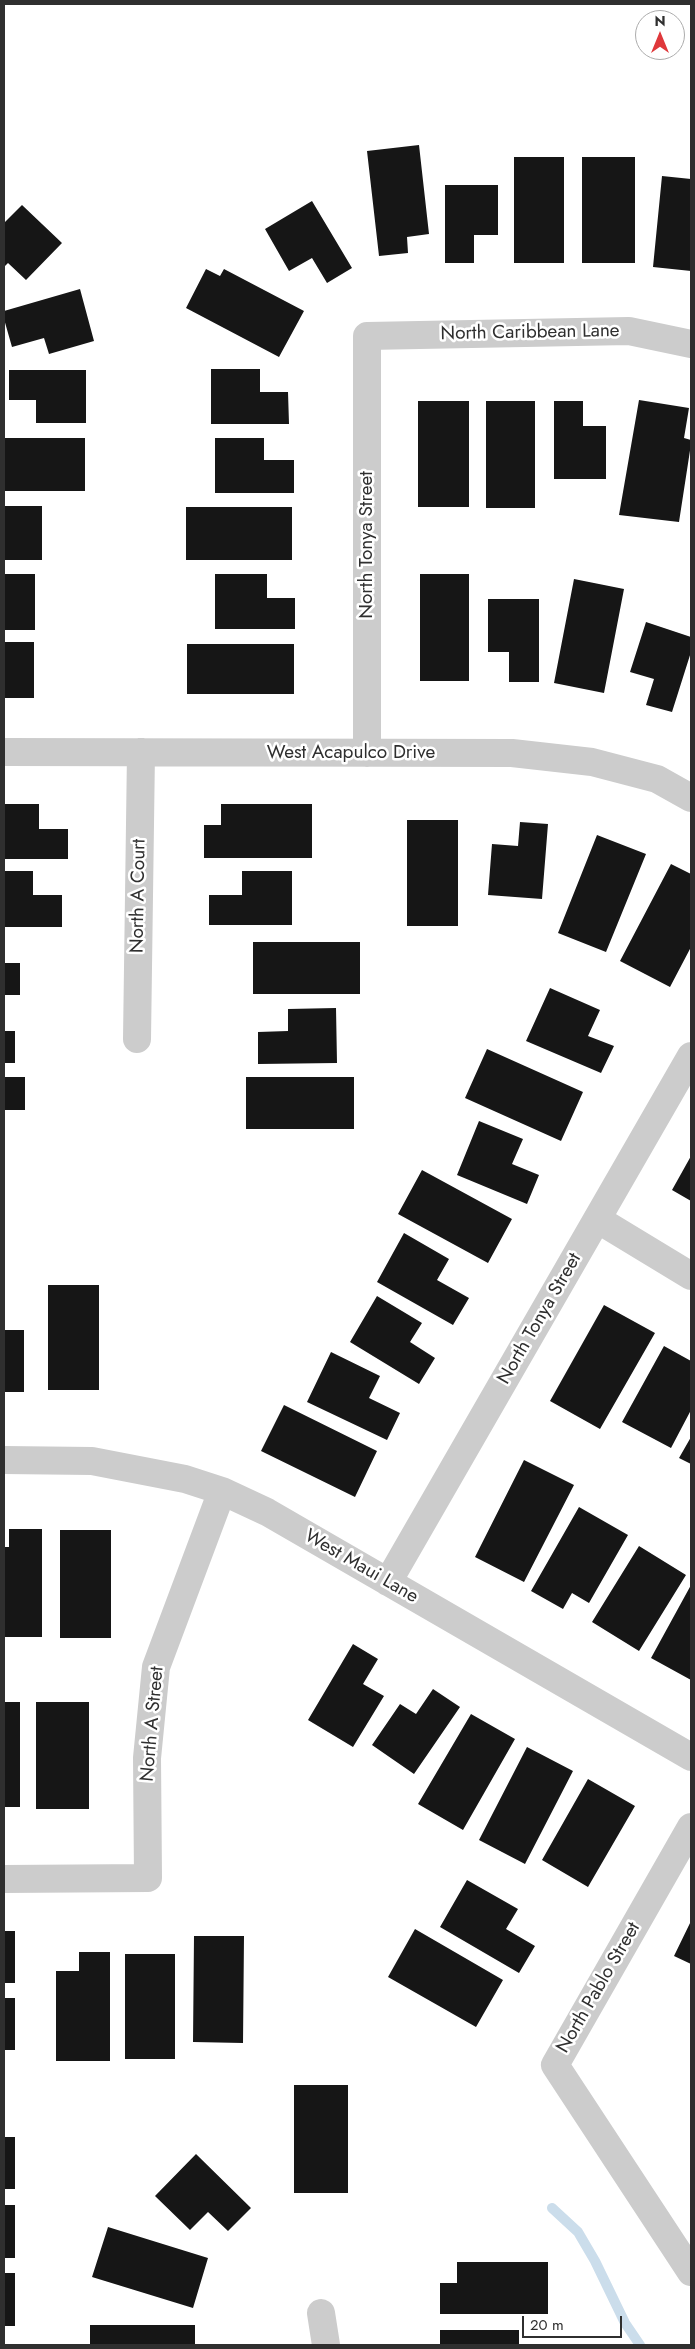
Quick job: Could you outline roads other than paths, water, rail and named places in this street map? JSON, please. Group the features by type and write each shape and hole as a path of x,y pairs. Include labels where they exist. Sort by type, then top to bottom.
{"street":[{"name":"North Caribbean Lane","path":"367,336 629,331 691,344"},
{"name":"North Tonya Street","path":"367,336 367,753"},
{"name":"West Acapulco Drive","path":"4,752 512,753 592,762 657,779 691,798"},
{"name":"North A Court","path":"137,1040 141,752"},
{"name":"North Tonya Street","path":"388,1582 691,1056"},
{"path":"597,1219 691,1276"},
{"name":"West Maui Lane","path":"4,1460 92,1462 185,1479 222,1491 267,1512 691,1757"},
{"name":"North A Street","path":"4,1879 148,1878 147,1758 156,1667 222,1491"},
{"name":"North Pablo Street","path":"691,1826 555,2065 691,2272"},
{"path":"321,2313 326,2345"}],"waterway":[{"path":"552,2208 578,2232 595,2261 625,2323 640,2345"}]}
